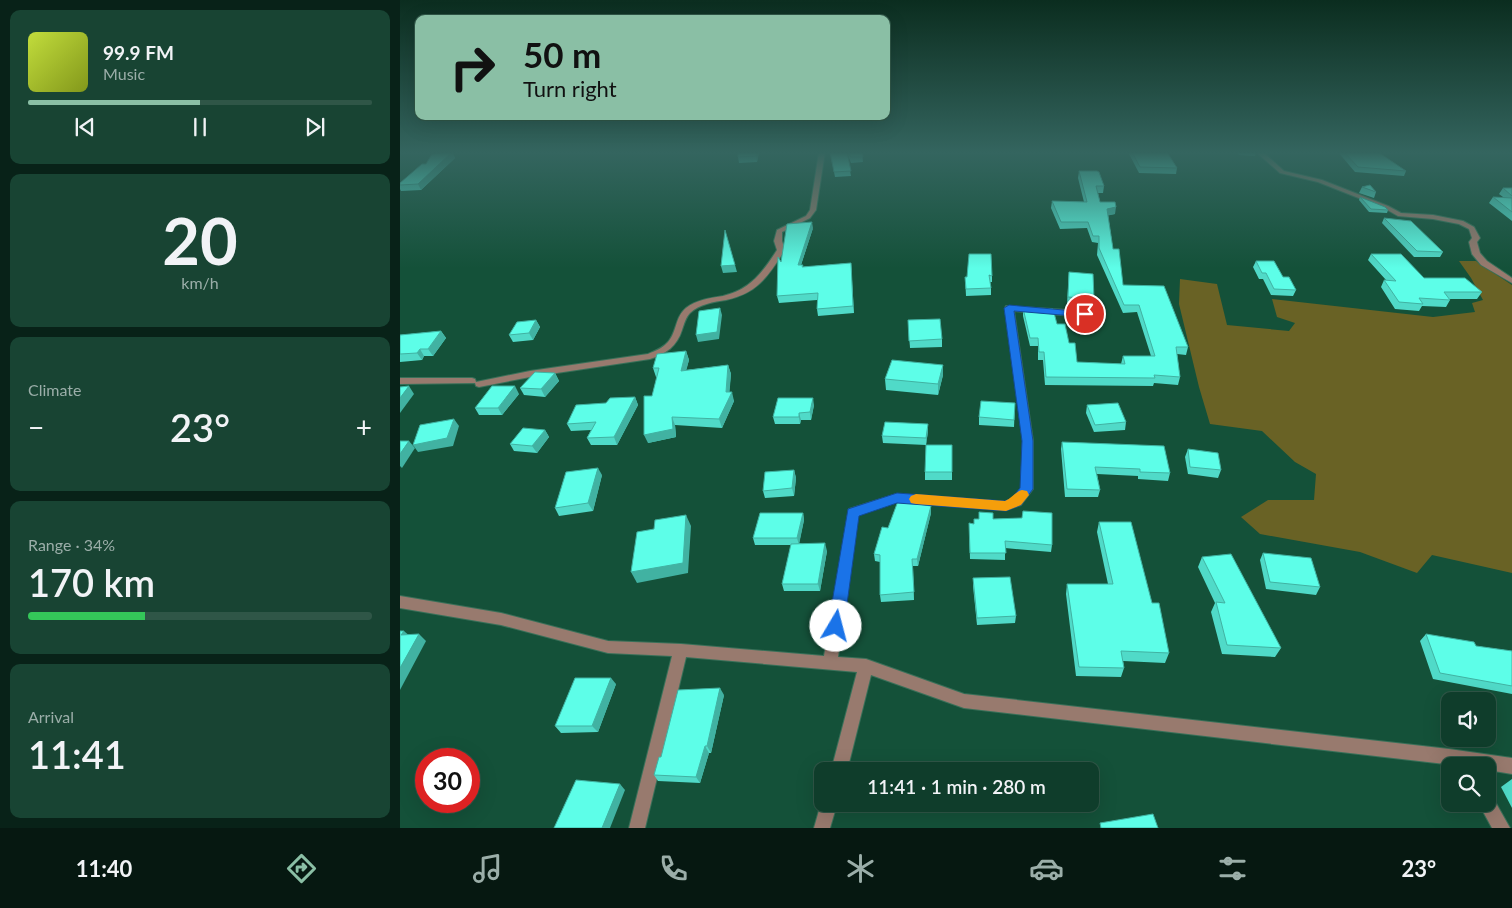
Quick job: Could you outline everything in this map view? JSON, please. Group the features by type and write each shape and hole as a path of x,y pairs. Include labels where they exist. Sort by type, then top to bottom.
{"street":[{"path":"400,381 475,382 650,356 666,349 673,342 683,316 690,308 708,300 746,292 760,281 781,250 778,241 779,231 808,217 813,210 816,191"},
{"path":"1344,191 1400,215 1433,217 1462,222 1472,228 1476,238 1473,242 1476,254 1484,263 1512,281"},
{"path":"830,663 852,512 897,498 1006,506 1017,502 1027,489 1028,441 1009,308 1085,314"},
{"path":"400,602 501,619 608,647 681,650 866,666 964,701 1441,761"},
{"path":"637,828 681,650"},
{"path":"841,762 866,666"},
{"path":"1496,765 1512,766"},
{"path":"822,828 827,812"},
{"path":"1494,812 1502,828"}],"shaded area":[{"path":"1459,261 1476,261 1512,285 1512,573 1432,555 1417,573 1360,552 1260,534 1241,517 1268,500 1314,500 1316,474 1295,462 1262,431 1210,424 1179,304 1180,279 1217,284 1227,325 1289,331 1295,323 1277,317 1272,299 1433,317 1475,312 1472,303 1483,300"}],"building":[{"path":"1084,191 1097,191 1100,202 1115,202 1116,207 1107,209 1113,249 1119,249 1123,285 1164,286 1188,347 1176,347 1180,377 1154,375 1155,378 1046,377 1044,352 1039,352 1038,338 1030,338 1023,308 1053,309 1057,324 1065,324 1069,343 1075,343 1077,362 1125,364 1123,356 1155,356 1139,305 1124,305 1099,248 1099,236 1093,236 1088,222 1061,222 1052,201 1087,202"},
{"path":"1506,191 1512,191 1512,196"},
{"path":"1360,197 1385,207 1388,210 1371,209"},
{"path":"1493,197 1512,198 1512,212"},
{"path":"1384,218 1411,221 1443,252 1417,251"},
{"path":"812,222 798,265 803,265 802,267 851,263 853,306 817,309 818,293 777,296 778,257 781,262 787,224"},
{"path":"725,230 735,265 721,266"},
{"path":"969,254 991,254 992,276 989,275 991,288 966,289 965,277 967,277"},
{"path":"1371,254 1401,254 1424,278 1465,278 1482,292 1444,292 1450,300 1419,298 1423,304 1399,302 1384,280 1396,281"},
{"path":"1256,261 1274,261 1283,277 1289,277 1296,290 1274,289 1266,273 1262,273"},
{"path":"1069,272 1093,274 1094,299 1068,297"},
{"path":"720,308 717,332 696,335 699,311"},
{"path":"940,319 942,339 909,341 908,320"},
{"path":"536,320 529,333 509,335 517,322"},
{"path":"441,331 428,349 420,349 417,353 400,354 400,335"},
{"path":"686,351 681,371 728,365 726,392 732,392 719,419 672,417 673,429 644,435 644,396 652,396 659,368 653,368 657,354"},
{"path":"892,360 943,365 938,384 885,379"},
{"path":"535,372 555,373 541,389 520,388"},
{"path":"409,386 400,398 400,387"},
{"path":"492,386 515,386 498,408 475,408"},
{"path":"635,397 614,437 587,438 596,422 567,424 576,405 606,403 610,398"},
{"path":"778,398 813,398 810,412 799,413 799,417 773,417"},
{"path":"981,401 1015,403 1014,420 979,417"},
{"path":"1118,403 1126,422 1095,425 1087,405"},
{"path":"454,419 447,438 413,445 420,425"},
{"path":"885,422 928,424 926,438 882,436"},
{"path":"523,428 545,430 532,446 510,444"},
{"path":"400,441 409,441 400,454"},
{"path":"1062,442 1164,446 1170,473 1140,472 1140,469 1095,467 1100,490 1067,489"},
{"path":"926,445 952,445 952,472 925,472"},
{"path":"1188,449 1218,453 1221,470 1190,467"},
{"path":"598,468 588,503 555,508 566,472"},
{"path":"794,470 792,488 763,491 765,472"},
{"path":"898,501 931,506 917,559 912,559 914,592 880,595 880,555 874,554 882,527 888,528"},
{"path":"1023,511 1052,513 1052,545 1005,541 1006,553 970,553 969,523 974,524 974,519 979,519 979,512 993,513 993,519 1022,518"},
{"path":"760,513 803,513 797,538 753,538"},
{"path":"686,515 683,563 631,572 637,532 654,529 655,520"},
{"path":"1099,522 1131,522 1152,603 1159,603 1169,653 1121,651 1124,668 1079,667 1067,584 1113,584"},
{"path":"825,543 818,584 782,584 791,544"},
{"path":"1263,553 1311,558 1320,587 1270,582"},
{"path":"1231,554 1281,648 1227,645 1216,602 1225,603 1202,557"},
{"path":"1010,577 1016,616 977,618 973,578"},
{"path":"400,631 404,631 401,635 419,634 400,668"},
{"path":"1426,634 1474,642 1476,646 1512,651 1512,686 1440,673"},
{"path":"575,678 611,678 592,726 555,726"},
{"path":"720,688 707,746 705,746 696,777 654,775 659,757 661,757 678,690"},
{"path":"576,780 620,784 602,828 554,828"},
{"path":"1153,814 1158,828 1101,828 1100,823"}],"slow traffic":[{"path":"916,499 1006,506 1017,502 1022,495"}],"route":[{"path":"836,626 852,512 897,498 1006,506 1017,502 1027,489 1028,441 1009,308 1085,314"}]}
